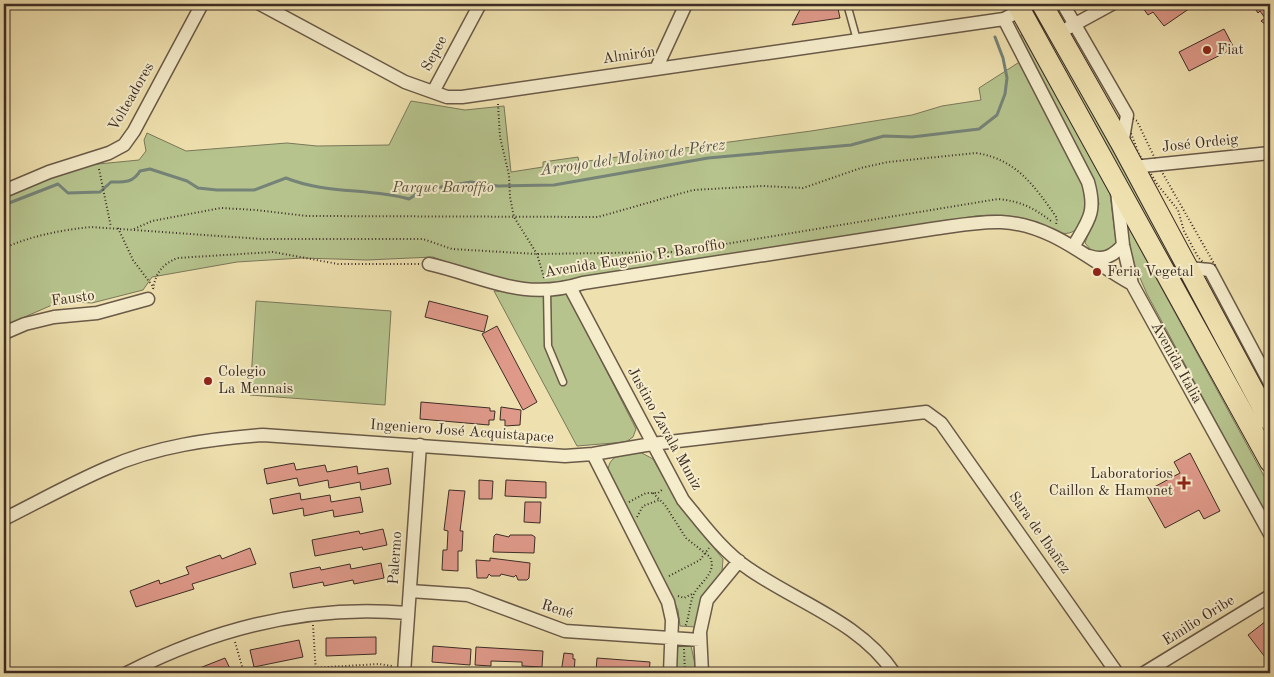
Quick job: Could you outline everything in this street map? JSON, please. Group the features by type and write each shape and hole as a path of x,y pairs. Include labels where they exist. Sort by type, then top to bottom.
{"main road":[{"path":"1042,4 1067,28 1133,167 1270,421"},
{"name":"Avenida Italia","path":"1014,11 1116,180 1270,462"}],"street":[{"name":"Volteadores","path":"4,191 49,172 109,153 124,145 134,131 202,4"},
{"name":"Almirón","path":"260,4 405,82 433,92 462,97 856,40 1014,11"},
{"name":"Sepee","path":"433,92 480,4"},
{"path":"656,69 686,4"},
{"path":"1062,4 1067,28 1127,115 1122,145"},
{"path":"1067,28 1112,4"},
{"path":"1014,11 1088,182 1094,201 1089,220 1073,248"},
{"name":"José Ordeig","path":"1133,167 1270,153"},
{"name":"Avenida Italia","path":"1116,180 1123,245 1132,284 1270,534"},
{"name":"Avenida Eugenio P. Baroffio","path":"428,264 510,288 571,289 583,283 983,222 1018,223 1051,234 1106,270 1132,284"},
{"path":"1087,256 1105,258 1115,254 1123,245"},
{"path":"1188,268 1210,270 1270,383"},
{"name":"Justino Zavala Muniz","path":"571,289 683,500 739,561 774,586 848,627 877,651 894,673"},
{"name":"Fausto","path":"4,333 25,324 54,317 97,313 151,294"},
{"name":"Ingeniero José Acquistapace","path":"4,519 107,467 157,451 213,439 263,435 565,456 593,454 652,444 904,413 931,414"},
{"name":"Sara de Ibañez","path":"931,414 941,423 1117,673"},
{"name":"Palermo","path":"405,670 420,445"},
{"path":"593,454 658,582 671,612 678,638 670,673"},
{"path":"702,673 700,640 707,600 739,561"},
{"name":"René","path":"410,592 468,595 564,631 700,640"},
{"name":"Emilio Oribe","path":"1144,673 1270,596"},
{"path":"127,673 199,640 278,618 312,613 370,609 408,612"}],"lane":[{"path":"847,4 856,40"},
{"path":"547,290 548,346 563,382"}],"path":[{"path":"497,92 500,137 509,174 510,197 514,217 537,254 547,290"},
{"path":"1127,115 1137,121 1158,164 1216,267 1210,270"},
{"path":"4,248 18,242 65,230 111,227 133,230 176,235 262,240 423,240 452,249 537,254 677,252 998,199 1017,201 1034,209 1056,225 1057,218 1031,181 1017,169 990,155 976,153 888,162 861,168 803,188 763,186 693,190 598,217 307,216 221,208 152,221 133,230"},
{"path":"102,181 111,227"},
{"path":"118,228 151,294"},
{"path":"151,294 157,273 166,264 177,258 273,252 338,264 428,264"},
{"path":"617,503 634,501 646,493 658,493 672,481"},
{"path":"654,493 670,511 686,538 705,553 712,562 711,571 694,594 690,619 678,638 685,673"},
{"path":"639,526 637,517 643,506 659,500"},
{"path":"658,582 700,560 717,539"},
{"path":"672,592 684,598 694,594"},
{"path":"312,613 316,673"},
{"path":"232,631 244,673"},
{"path":"269,673 277,670 379,664 405,670"}],"green space":[{"path":"1036,10 1270,439 1270,448 1033,15"},
{"path":"1023,34 1110,194 1116,242 1114,247 1107,253 1092,251 1085,243 1099,204 1095,184 1020,36"},
{"name":"Parque Baroffio","path":"1021,61 1086,190 1082,221 1075,231 1069,233 1061,233 1037,222 1022,218 984,215 532,286 500,282 433,257 367,260 302,258 237,262 152,277 143,290 92,303 75,302 52,305 4,326 4,196 88,165 139,160 146,151 144,140 147,133 186,151 287,143 317,146 389,145 411,101 465,110 504,106 511,172 543,167 543,162 578,157 579,162 588,161 811,131 912,115 942,106 981,100 979,88"},
{"path":"1126,223 1270,487 1270,522 1147,294 1133,262"},
{"path":"494,291 564,293 568,295 636,429 633,437 626,442 577,446"},
{"path":"256,301 391,311 385,405 250,395"},
{"path":"640,452 653,459 680,507 723,559 722,572 702,597 696,627 680,626 678,610 608,471 611,461 615,458"},
{"path":"680,643 688,643 691,646 697,673 675,673 676,652"}],"building":[{"path":"803,4 837,4 840,18 792,25"},
{"path":"1140,4 1196,4 1164,26 1153,12 1148,15"},
{"path":"1253,4 1267,4 1270,7 1267,10 1270,13 1270,28 1261,21 1265,18 1260,11 1258,13 1256,10 1258,9"},
{"name":"Fiat","path":"1224,29 1234,48 1189,71 1179,52"},
{"path":"429,301 488,316 484,332 425,317"},
{"path":"497,326 537,402 523,410 482,334"},
{"path":"421,402 490,408 490,411 495,411 494,420 489,420 489,425 420,419"},
{"path":"501,407 521,410 520,425 505,426 505,420 500,420"},
{"name":"Laboratorios Caillon & Hamonet","path":"1190,453 1220,511 1204,519 1199,510 1165,528 1145,492 1180,473 1174,462"},
{"path":"294,463 296,470 325,465 327,472 357,466 358,474 388,468 391,484 361,490 360,482 329,488 328,480 299,486 297,478 267,484 264,469"},
{"path":"479,480 493,481 492,499 479,499"},
{"path":"506,480 546,482 546,498 505,496"},
{"path":"449,490 465,491 460,531 463,531 462,551 458,551 458,571 442,570 443,550 447,550 448,531 444,530"},
{"path":"300,493 301,500 330,495 331,502 360,497 363,512 334,517 333,510 304,516 303,508 273,514 270,499"},
{"path":"525,502 541,502 540,523 524,522"},
{"path":"383,529 387,545 363,550 362,547 315,556 312,540 359,531 360,534"},
{"path":"496,534 509,537 510,535 532,535 535,537 534,553 493,552 494,536"},
{"path":"250,548 256,564 192,584 194,589 136,607 130,591 159,580 160,584 189,574 186,567 220,555 222,559"},
{"path":"490,558 530,563 529,578 527,580 518,580 516,575 514,577 501,574 500,576 491,576 489,574 487,578 477,578 476,560 490,561"},
{"path":"381,563 384,578 354,584 353,580 324,586 323,582 293,588 290,573 320,567 321,570 350,564 351,569"},
{"path":"1270,618 1270,653 1265,657 1248,635"},
{"path":"376,637 376,654 326,656 326,638"},
{"path":"299,640 303,657 254,667 250,650"},
{"path":"433,646 471,649 470,665 432,662"},
{"path":"476,647 543,651 542,667 522,666 522,662 491,661 491,666 475,665"},
{"path":"564,653 573,654 573,659 575,659 574,673 561,673"},
{"path":"225,658 232,673 187,673"},
{"path":"597,658 650,662 649,673 596,671"}],"waterway":[{"name":"Arroyo del Molino de Pérez","path":"4,205 58,184 68,193 100,192 111,182 128,181 134,178 140,171 150,169 187,181 198,188 254,190 286,178 332,189 378,193 409,199 423,190 471,182 498,186 554,185 708,158 851,145 884,136 912,137 979,129 997,115 1005,94 1007,78 1003,58 995,37"}],"place":[{"name":"Fiat","path":"1207,50"},
{"name":"Feria Vegetal","path":"1097,272"},
{"name":"Colegio La Mennais","path":"208,381"},
{"name":"Laboratorios Caillon & Hamonet","path":"1184,483"}]}
